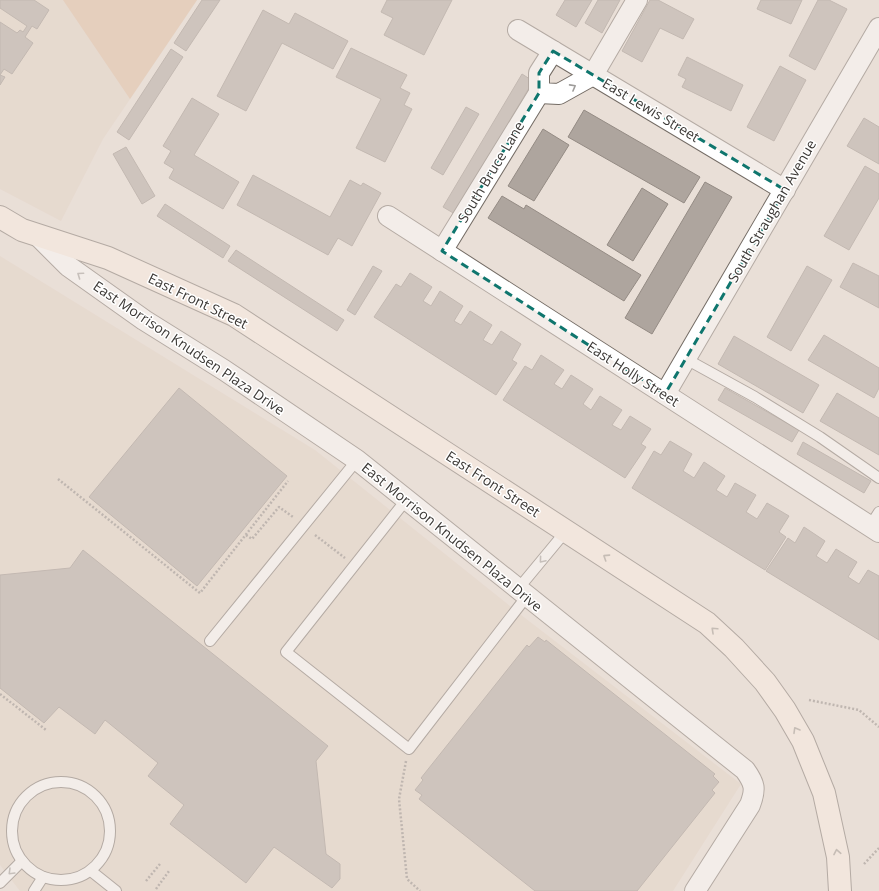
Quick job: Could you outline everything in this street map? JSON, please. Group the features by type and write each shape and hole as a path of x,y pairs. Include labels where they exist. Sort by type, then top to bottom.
{"main road":[{"name":"East Front Street","path":"0,218 22,230 108,258 234,315 707,623 734,648 765,682 785,710 802,741 824,793 838,857 840,891"}],"street":[{"path":"539,92 559,94 593,75 637,0"},
{"name":"South Straughan Avenue","path":"665,394 879,28"},
{"name":"East Lewis Street","path":"518,30 785,190"},
{"name":"South Bruce Lane","path":"442,251 539,92 539,73 553,51"},
{"name":"East Holly Street","path":"388,216 665,394 876,523"},
{"name":"East Morrison Knudsen Plaza Drive","path":"37,235 68,266 124,306 224,370 357,460 745,770 752,780 755,793 750,805 695,891"}],"lane":[{"path":"686,359 762,401 820,437 879,478"},
{"path":"210,641 357,460"},
{"path":"406,500 286,652 409,749 566,531"},
{"path":"65,781 82,786 96,795 106,809 110,826 109,843 102,858 91,871 76,878 59,880 43,877 31,870 22,861 14,847 11,831 14,815 21,801 32,790 48,783 65,781"},
{"path":"0,883 22,861"},
{"path":"91,871 116,891"},
{"path":"34,891 43,877"}],"path":[{"path":"58,479 200,593 288,481"},
{"path":"246,535 252,539 279,507 294,518"},
{"path":"315,535 348,560"},
{"path":"0,694 46,730"},
{"path":"809,700 859,710 879,727"},
{"path":"409,749 399,799 407,880 420,891"},
{"path":"864,864 879,848"},
{"path":"146,881 160,864"},
{"path":"156,889 169,871"}],"highlighted area":[{"path":"553,51 785,190 665,394 442,251 539,93 539,73"}],"shaded area":[{"path":"0,0 197,0 103,139 61,221 0,189"},
{"path":"63,0 197,0 130,99"},
{"path":"0,256 315,450 525,618 741,784 673,891 20,891 0,865"}],"building":[{"path":"0,0 34,0 49,10 37,29 32,26 25,37 33,43 12,74 4,69 0,75 0,22 17,33 20,30 23,32 27,26 0,8"},
{"path":"202,0 220,0 186,51 174,43"},
{"path":"387,0 452,0 424,55 384,35 393,18 381,12"},
{"path":"565,0 592,0 576,27 556,15"},
{"path":"598,0 620,0 602,33 585,23"},
{"path":"650,0 658,0 694,19 683,39 660,28 642,62 622,51"},
{"path":"761,0 802,0 791,24 757,9"},
{"path":"818,0 829,0 847,9 815,70 789,56"},
{"path":"263,10 289,24 295,13 348,41 333,69 282,43 246,111 217,96"},
{"path":"351,48 407,75 400,88 410,93 404,105 412,109 385,162 356,148 381,99 336,77"},
{"path":"171,49 183,57 129,140 117,132"},
{"path":"687,57 743,85 731,111 682,87 686,79 678,75"},
{"path":"780,66 806,80 774,141 747,127"},
{"path":"522,74 533,81 455,214 443,207"},
{"path":"0,75 5,77 0,85"},
{"path":"192,98 219,114 194,155 239,182 223,209 169,178 174,169 164,163 171,151 163,146"},
{"path":"466,107 479,114 443,175 431,168"},
{"path":"584,110 700,177 684,203 568,137"},
{"path":"864,118 879,127 879,164 847,146"},
{"path":"543,129 569,145 534,201 508,186"},
{"path":"126,147 155,196 142,204 113,154"},
{"path":"865,166 879,174 879,198 849,250 824,236"},
{"path":"253,175 330,217 350,180 361,186 363,183 381,193 352,246 338,238 328,255 237,205"},
{"path":"705,182 732,197 652,334 625,318"},
{"path":"642,188 668,204 633,261 607,245"},
{"path":"502,196 524,209 526,205 641,275 624,301 488,218"},
{"path":"165,204 230,246 223,258 157,216"},
{"path":"236,250 344,320 337,331 228,261"},
{"path":"853,263 879,276 879,308 840,287"},
{"path":"373,266 382,271 355,315 347,310"},
{"path":"807,266 832,280 791,351 767,337"},
{"path":"410,273 432,287 423,301 431,306 440,291 463,306 454,321 461,325 470,311 492,325 483,340 492,345 501,331 521,344 512,360 517,363 496,395 374,317 396,284 401,287"},
{"path":"824,335 879,368 879,388 874,398 808,360"},
{"path":"734,336 819,385 803,413 718,364"},
{"path":"541,355 564,370 554,384 562,389 571,375 593,389 583,404 591,410 600,396 622,410 612,425 621,430 630,416 651,429 641,444 646,447 625,478 503,400 525,366 532,370"},
{"path":"179,388 287,476 197,586 89,497"},
{"path":"725,388 799,430 792,442 718,400"},
{"path":"837,393 879,418 879,455 820,421"},
{"path":"670,441 692,454 683,471 694,478 704,462 725,476 716,490 727,497 735,483 756,495 746,512 757,519 767,503 789,516 779,532 786,537 765,570 632,488 654,451 661,455"},
{"path":"803,442 871,481 864,493 797,454"},
{"path":"804,527 825,541 816,556 827,563 836,549 857,562 848,577 859,584 868,570 879,576 879,640 766,571 788,538 795,543"},
{"path":"83,550 328,746 316,761 326,854 340,864 340,879 332,888 274,847 246,883 170,824 184,805 148,776 158,763 105,720 95,734 59,707 44,723 0,688 0,575 70,568"},
{"path":"538,637 545,642 546,640 715,774 713,776 719,782 712,790 715,793 637,891 535,891 419,799 422,795 415,790 423,780 421,778 527,645 529,647"}]}
